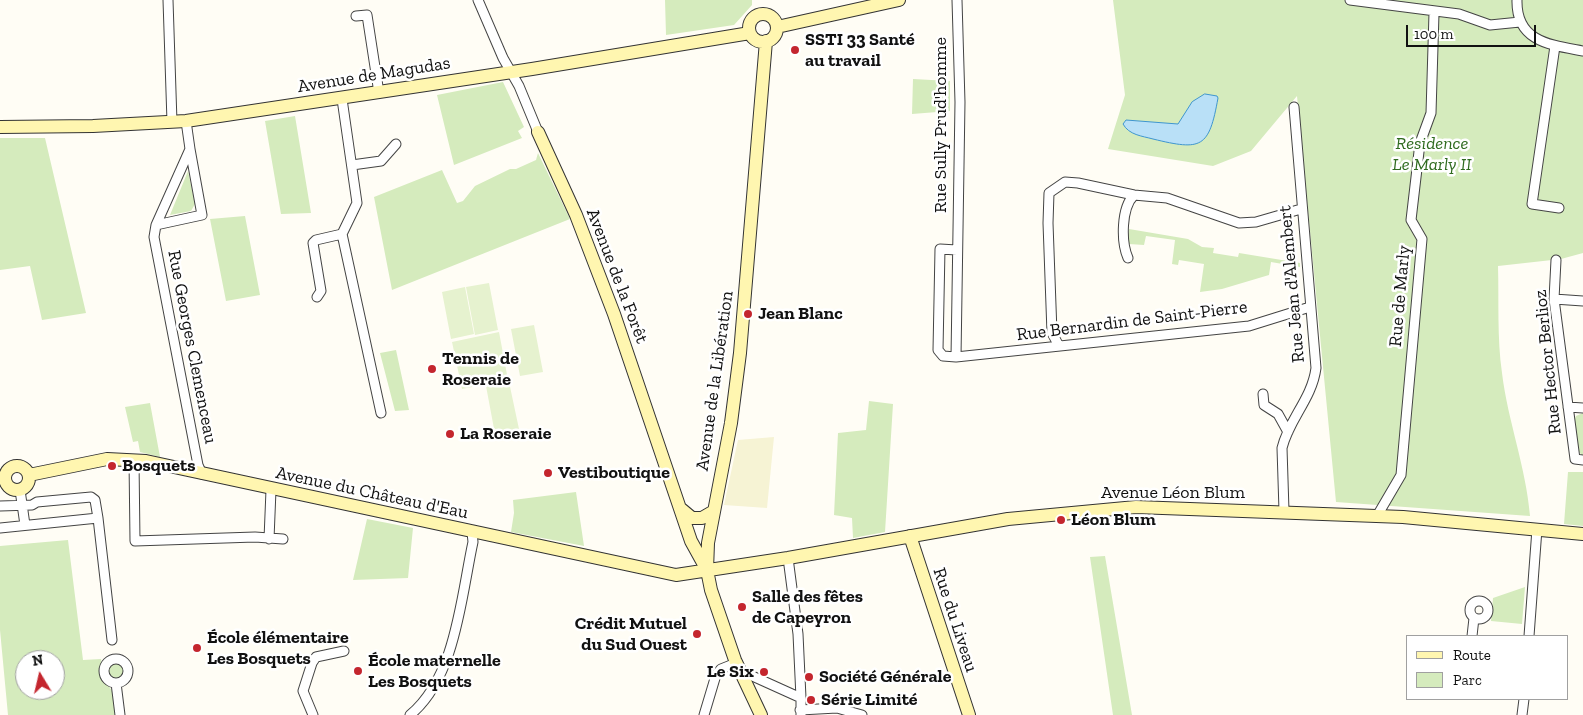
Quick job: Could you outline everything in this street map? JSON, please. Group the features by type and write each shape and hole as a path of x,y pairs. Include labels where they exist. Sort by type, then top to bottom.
{"street":[{"path":"168,0 172,122"},
{"name":"Avenue de la Forêt","path":"478,0 576,215 614,314 691,540 707,570"},
{"path":"764,14 765,0"},
{"path":"777,27 867,3 897,0"},
{"name":"Rue Sully Prud'homme","path":"956,0 960,102 956,357"},
{"path":"1350,0 1434,13 1460,14 1490,25 1520,22"},
{"path":"1517,0 1520,22 1526,31 1535,38 1555,46 1583,51"},
{"name":"Rue de Marly","path":"1377,516 1401,476 1422,239 1411,220 1420,143 1432,113 1434,13"},
{"path":"764,14 775,20 777,27 773,38 766,47 750,33 752,20 764,14"},
{"path":"356,16 367,15 379,93"},
{"name":"Avenue de Magudas","path":"0,127 92,126 186,121 342,99 750,33"},
{"path":"1555,46 1532,204 1559,208"},
{"name":"Avenue de la Libération","path":"761,715 738,666 711,590 707,570 708,543 731,423 740,352 766,47"},
{"path":"342,99 357,203 342,234 382,413"},
{"name":"Rue Jean d'Alembert","path":"1284,512 1281,458 1284,438 1311,391 1315,380 1316,368 1301,209 1294,106"},
{"path":"156,225 202,215 186,121"},
{"path":"352,165 381,161 396,144"},
{"name":"Rue Georges Clemenceau","path":"190,149 156,225 156,249 198,465 202,474"},
{"path":"1059,346 1052,333 1048,223 1049,193 1065,182 1134,195 1167,198 1239,223 1256,222 1301,209"},
{"path":"1128,258 1122,246 1128,202 1134,195"},
{"path":"317,297 321,291 313,244 316,240 342,234"},
{"path":"956,357 943,356 938,350 940,249 957,250"},
{"name":"Rue Hector Berlioz","path":"1556,260 1554,299 1568,407 1579,459"},
{"path":"1554,299 1583,301"},
{"name":"Rue Bernardin de Saint-Pierre","path":"956,357 1248,326 1310,307"},
{"path":"1263,394 1264,405 1278,414 1288,432"},
{"path":"1568,407 1583,408"},
{"path":"134,460 135,541 283,539"},
{"name":"Avenue du Château d'Eau","path":"20,490 10,487 3,477 8,470 18,465 25,468 30,475 91,461 134,460 676,575 707,570"},
{"path":"25,526 20,490 27,485 30,475"},
{"path":"269,538 271,490"},
{"path":"0,506 23,506 37,502 91,497 96,500 112,640"},
{"path":"679,506 692,518 702,518 714,511"},
{"name":"Avenue Léon Blum","path":"707,570 788,558 1024,516 1136,507 1377,516 1583,534"},
{"path":"0,528 98,518"},
{"path":"1529,635 1538,529"},
{"path":"410,715 432,689 445,665 473,542 472,532"},
{"name":"Rue du Liveau","path":"910,536 969,715"},
{"path":"788,558 798,634 800,712 837,708 862,715"},
{"path":"1472,635 1474,618"},
{"path":"313,715 303,691 312,664 316,657 344,651"},
{"path":"704,715 716,675 720,669 738,666 801,698"},
{"path":"116,683 120,715"},
{"path":"1522,715 1524,700"}],"shaded area":[{"path":"774,437 767,508 724,505 738,440"}],"green space":[{"path":"665,0 752,0 752,5 734,25 666,35"},
{"name":"Résidence Le Marly II","path":"1113,0 1583,0 1583,253 1561,259 1498,266 1500,360 1508,409 1525,480 1530,516 1336,502 1297,96 1251,151 1213,166 1108,149 1125,95"},
{"path":"913,79 950,81 950,111 912,114"},
{"path":"503,82 524,127 518,131 522,138 454,165 437,95"},
{"path":"295,116 311,213 281,214 265,121"},
{"path":"0,138 45,138 86,313 42,320 30,266 0,270"},
{"path":"538,153 570,219 392,290 374,197 442,170 457,203 463,201 475,186 510,169 516,169 536,160"},
{"path":"188,171 195,204 191,211 170,215"},
{"path":"245,216 260,295 226,301 210,219"},
{"path":"1129,229 1188,239 1202,247 1214,248 1213,253 1238,257 1239,253 1300,263 1300,267 1271,262 1269,275 1222,289 1200,292 1204,264 1179,260 1178,265 1172,264 1175,240 1146,236 1144,245 1129,244 1127,241"},
{"path":"489,283 498,330 475,335 466,287"},
{"path":"465,287 474,334 451,339 442,292"},
{"path":"534,325 543,372 520,376 511,329"},
{"path":"499,332 508,380 462,389 452,342"},
{"path":"396,350 409,410 395,411 380,353"},
{"path":"509,382 519,429 495,434 486,386"},
{"path":"869,401 893,404 885,532 853,538 852,518 834,515 838,433 866,430"},
{"path":"150,403 160,457 140,452 138,441 133,442 125,407"},
{"path":"1583,413 1583,456 1577,448 1574,420 1576,416"},
{"path":"1568,472 1583,472 1583,526 1564,524"},
{"path":"576,492 584,546 511,532 514,513 513,500"},
{"path":"367,519 413,528 408,578 353,580"},
{"path":"68,540 83,660 101,659 104,679 112,691 115,715 8,715 0,630 0,546"},
{"path":"1105,556 1132,715 1113,715 1090,557"},
{"path":"1525,587 1522,624 1491,621 1493,598"},
{"path":"113,662 119,662 124,667 122,676 113,678 108,673 108,667"}],"water":[{"path":"1205,94 1217,96 1218,98 1211,127 1200,142 1183,145 1169,143 1132,133 1123,124 1126,120 1178,124 1192,102"}],"place":[{"name":"SSTI 33 Santé au travail","path":"795,50"},
{"name":"Jean Blanc","path":"748,314"},
{"name":"Tennis de Roseraie","path":"432,369"},
{"name":"La Roseraie","path":"450,434"},
{"name":"Bosquets","path":"112,466"},
{"name":"Vestiboutique","path":"548,473"},
{"name":"Léon Blum","path":"1061,520"},
{"name":"Salle des fêtes de Capeyron","path":"742,607"},
{"name":"Crédit Mutuel du Sud Ouest","path":"697,634"},
{"name":"École élémentaire Les Bosquets","path":"197,648"},
{"name":"École maternelle Les Bosquets","path":"358,671"},
{"name":"Le Six","path":"764,672"},
{"name":"Société Générale","path":"809,677"},
{"name":"Série Limité","path":"811,700"}]}
